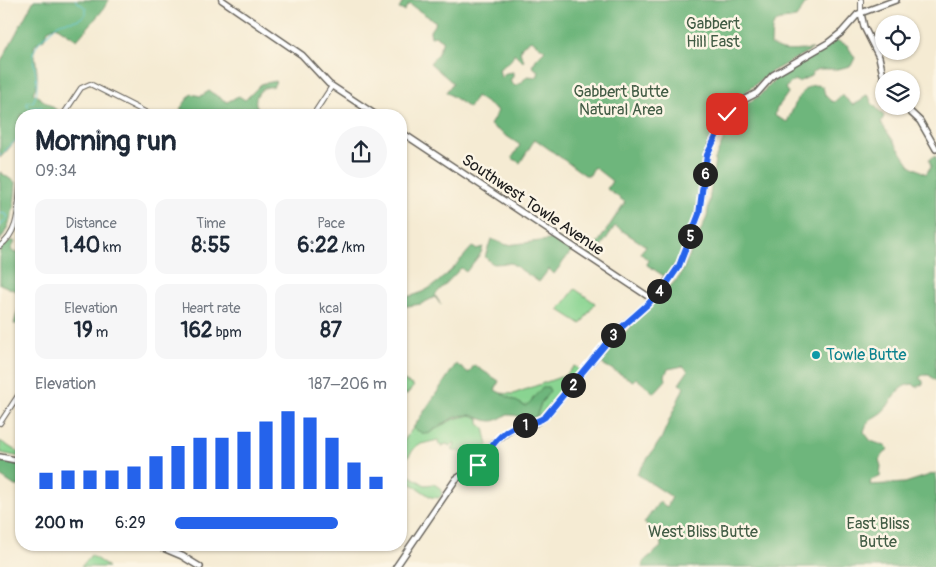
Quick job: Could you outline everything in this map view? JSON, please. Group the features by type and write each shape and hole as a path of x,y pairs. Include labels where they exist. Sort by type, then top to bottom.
{"main road":[{"path":"222,0 302,55 322,78 367,109"},
{"path":"407,551 456,479 476,467 495,442 511,429 535,423 545,417 619,329 652,299 670,279 682,260 699,214 707,155 727,114 736,104 757,93 773,75 828,43 861,13 896,0"},
{"path":"861,13 864,27 879,57 882,70"},
{"path":"914,115 920,121 936,149"},
{"name":"Southwest Towle Avenue","path":"407,136 652,299"},
{"path":"0,457 15,460"},
{"path":"170,551 200,567"},
{"path":"396,567 407,551"}],"street":[{"path":"861,0 861,13"},
{"path":"67,109 84,86 88,84 139,109"},
{"path":"317,109 332,86"},
{"path":"0,246 9,238 15,226"},
{"path":"0,423 15,400"}],"green space":[{"path":"34,0 109,0 77,40 56,26 48,30 44,39 34,47 37,83 33,93 55,109 15,109 15,142 0,158 0,63"},
{"name":"Gabbert Butte Natural Area","path":"404,0 808,0 796,18 775,23 772,31 771,45 781,50 813,49 771,72 726,109 709,144 703,163 696,213 678,260 667,278 647,265 648,260 640,253 646,246 615,226 594,257 590,255 625,202 607,189 612,181 594,167 590,175 585,175 535,139 520,163 512,158 520,145 490,125 498,111 476,96 469,108 446,92 453,83 430,63 437,55 443,41 436,36 431,37 430,31 436,22 409,4 404,11 399,9","holes":["531,40 545,50 532,66 539,72 537,77 527,76 515,86 510,81 513,72 506,73 501,78 499,69 511,60 514,53 523,62 524,60 520,53 522,46"]},
{"path":"835,40 847,45 855,58 851,66 837,69 819,69 813,72 811,76 798,82 794,80 785,88 788,93 776,110 775,116 787,122 800,96 810,86 823,87 825,95 834,102 843,96 853,105 861,101 866,95 869,96 875,106 875,115 884,116 881,123 910,165 926,174 931,166 929,160 936,156 936,381 929,375 923,375 919,378 923,381 923,384 916,387 913,384 907,385 902,388 882,412 869,421 864,432 871,441 888,449 879,460 881,466 880,477 871,480 870,485 905,483 936,473 936,567 642,567 645,560 661,547 660,534 644,523 659,502 667,507 672,497 637,474 661,439 684,387 679,384 688,371 683,366 668,369 665,375 666,380 654,393 636,378 633,381 597,361 680,276 707,217 715,159 734,116 742,106 758,97 778,76"},
{"path":"276,81 273,87 265,88 258,93 256,105 258,109 180,109 191,94 201,96 209,91 227,102 239,96 245,100 261,84"},
{"path":"0,172 15,182 15,198 12,213 0,241"},
{"path":"553,235 573,249 554,274 549,269 539,282 511,263 493,264 485,257 491,239 507,245 549,240"},
{"path":"12,240 15,242 11,250 15,253 15,291 0,284 0,247"},
{"path":"472,247 476,249 483,247 481,253 466,272 461,268 435,295 441,305 435,297 421,304 407,306 407,296 422,292 450,272"},
{"path":"575,289 595,303 581,324 559,310"},
{"path":"456,364 469,373 474,365 499,381 495,390 525,406 544,387 548,387 550,391 541,403 536,417 525,418 508,415 492,421 468,415 449,420 428,434 413,428"},
{"path":"574,366 581,370 554,403 536,417 541,403 545,399 533,397 531,402 525,406 500,393 513,394 566,375"},
{"path":"407,382 414,386 407,394"},
{"path":"473,415 479,419 479,424 484,428 488,445 477,460 463,471 463,468 467,466 464,455 459,451 453,451 454,443 449,446 448,444 443,445 442,447 439,445 438,440 417,445 407,458 407,436 413,428 428,434 454,419"},
{"path":"0,441 15,450 15,456 1,453"},
{"path":"0,461 15,463 15,486 0,476"},
{"path":"407,474 425,485 434,484 440,488 442,494 439,498 431,497 407,481"},
{"path":"91,555 108,567 81,567"}],"waterway":[{"path":"42,109 42,107 30,108 27,105 27,102 33,102 37,90 33,53 39,42 58,24 79,19 86,14 86,8 75,0"},
{"path":"0,156 15,141"},
{"path":"0,213 8,217 0,226"}],"place":[{"name":"Towle Butte","path":"816,355"}],"route":[{"path":"478,465 497,439 511,429 535,423 545,417 619,329 648,304 668,282 682,260 698,218 707,155 727,114"}],"park label":[{"name":"Gabbert Hill East","path":"713,33"},
{"name":"West Bliss Butte","path":"703,532"},
{"name":"East Bliss Butte","path":"878,533"}]}
